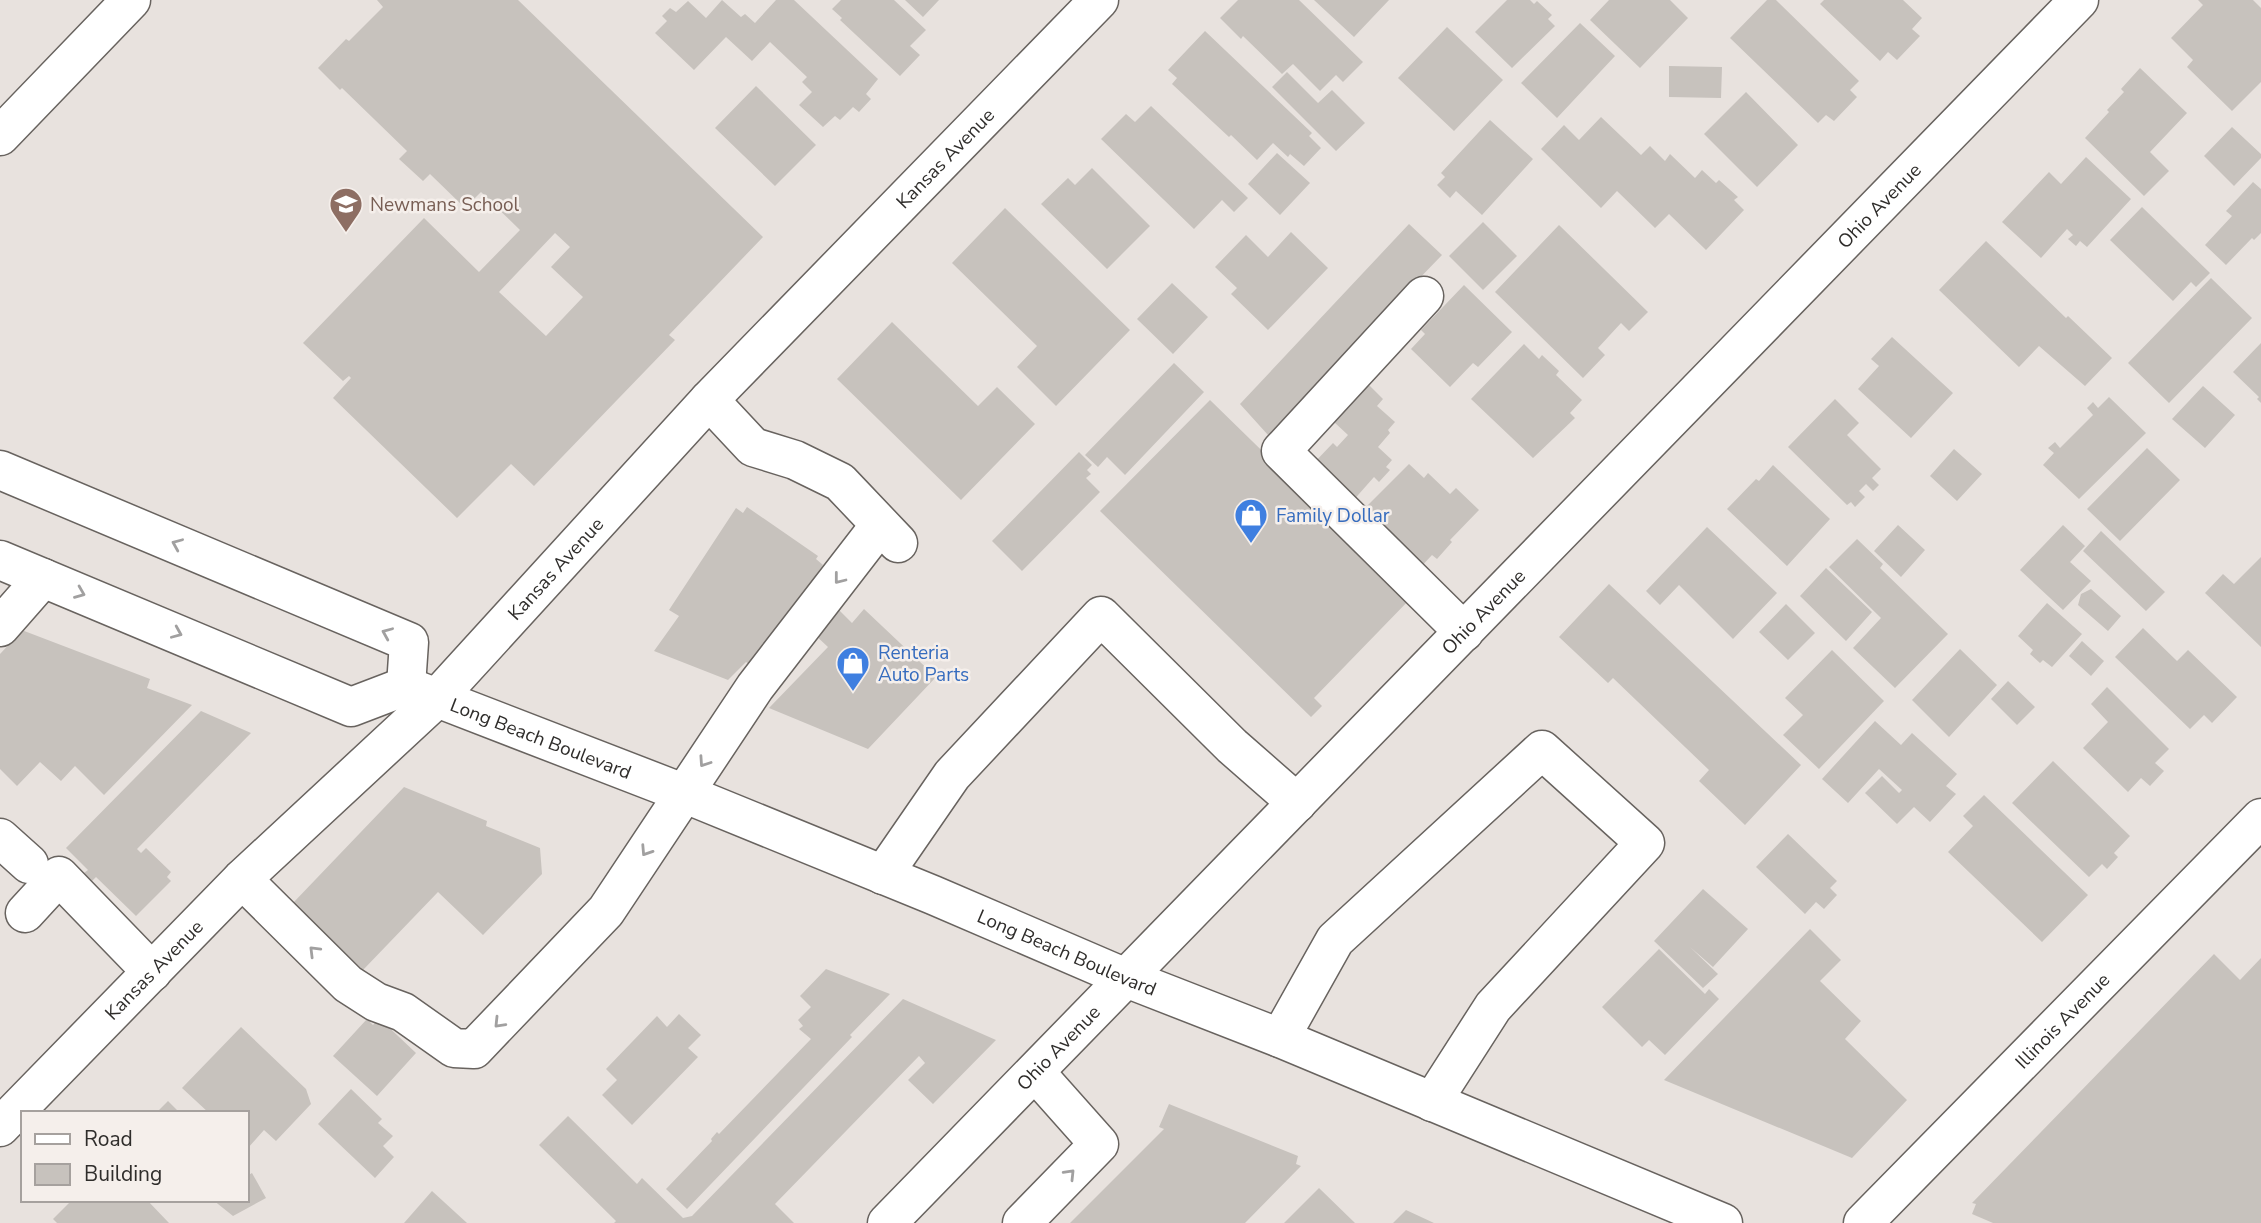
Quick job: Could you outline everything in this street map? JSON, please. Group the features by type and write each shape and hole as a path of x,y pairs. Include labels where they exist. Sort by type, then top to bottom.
{"street":[{"path":"0,136 131,0"},
{"name":"Kansas Avenue","path":"0,1127 421,692 1099,0"},
{"name":"Ohio Avenue","path":"887,1223 2080,0"},
{"path":"1424,296 1281,452 1464,632"},
{"path":"242,879 348,984 376,1002 403,1012 454,1048 474,1049 606,911 755,687 890,534 839,482 795,460 754,447 709,400"},
{"path":"0,470 409,642 421,692 351,707 0,560"},
{"path":"0,628 43,578"},
{"path":"883,875 952,775 1101,616 1232,746 1297,803"},
{"name":"Long Beach Boulevard","path":"421,692 683,793 1723,1223"},
{"path":"1280,1038 1335,940 1542,750 1645,842 1493,1007 1432,1102"},
{"name":"Illinois Avenue","path":"1863,1223 2261,818"},
{"path":"0,838 29,864"},
{"path":"25,913 59,876 152,972"},
{"path":"1022,1223 1099,1144 1035,1072"}],"building":[{"path":"377,0 518,0 763,237 669,335 675,340 534,486 511,464 457,518 333,398 351,378 349,376 343,381 303,343 424,218 479,272 520,230 481,192 465,208 430,174 423,181 399,159 407,151 318,68 383,7","holes":["555,233 570,247 551,267 583,297 546,336 499,292"]},
{"path":"722,0 741,17 745,14 755,23 776,0 794,0 878,79 866,94 871,99 859,112 853,107 840,120 835,116 823,127 799,105 812,92 802,82 807,77 770,42 752,61 726,37 694,70 655,33 667,21 662,16 670,8 676,12 688,1 706,18"},
{"path":"841,0 894,0 926,30 910,46 920,55 900,76 840,20 842,18 832,9"},
{"path":"905,0 939,0 923,17"},
{"path":"1238,0 1299,0 1363,62 1343,82 1336,75 1320,91 1293,64 1282,74 1220,18"},
{"path":"1314,0 1389,0 1354,37"},
{"path":"1507,0 1530,0 1534,4 1537,1 1552,15 1548,19 1555,26 1512,68 1475,32"},
{"path":"1609,0 1670,0 1688,18 1640,68 1590,20"},
{"path":"1767,0 1776,0 1859,81 1850,90 1857,97 1834,121 1826,115 1818,123 1730,38"},
{"path":"1824,0 1903,0 1922,18 1912,29 1920,36 1897,60 1888,52 1880,61 1820,4"},
{"path":"2198,0 2253,0 2261,8 2261,82 2232,111 2187,67 2193,60 2171,38 2203,5"},
{"path":"1580,23 1615,56 1557,118 1521,83"},
{"path":"1447,27 1503,80 1454,131 1398,78"},
{"path":"1205,31 1312,133 1309,136 1321,148 1304,166 1290,154 1288,157 1273,143 1257,160 1172,84 1177,78 1168,70"},
{"path":"1669,66 1722,67 1721,98 1669,97"},
{"path":"2140,68 2187,113 2150,152 2169,171 2144,196 2085,138 2109,112 2107,110 2124,92 2121,89"},
{"path":"1287,72 1318,103 1332,90 1365,123 1336,151 1272,87"},
{"path":"756,86 816,145 775,186 715,128"},
{"path":"1746,92 1798,145 1757,187 1704,134"},
{"path":"1151,106 1248,198 1234,212 1222,200 1194,229 1101,139 1126,114 1135,122"},
{"path":"1601,117 1641,155 1650,146 1665,161 1670,154 1695,178 1702,170 1716,183 1719,180 1738,197 1734,200 1744,210 1706,250 1669,214 1655,228 1617,191 1601,208 1541,149 1564,125 1579,140"},
{"path":"1490,120 1533,159 1482,215 1456,191 1450,198 1437,185 1445,177 1441,173"},
{"path":"2232,127 2261,154 2261,158 2234,186 2204,156"},
{"path":"1277,153 1310,183 1280,215 1248,184"},
{"path":"2086,157 2131,199 2087,247 2080,241 2076,246 2068,239 2073,235 2067,229 2041,258 2002,222 2049,172 2061,184"},
{"path":"1092,168 1150,226 1107,269 1041,204 1068,178 1075,185"},
{"path":"2253,182 2261,189 2261,233 2254,240 2252,238 2226,265 2205,245 2232,216 2226,211"},
{"path":"2142,207 2210,273 2196,287 2191,282 2173,301 2110,240"},
{"path":"1005,208 1130,330 1056,406 1017,367 1037,346 952,263"},
{"path":"1483,222 1517,256 1483,290 1449,256"},
{"path":"1409,224 1442,255 1268,435 1240,404"},
{"path":"1559,225 1648,312 1629,331 1621,323 1598,348 1605,355 1583,378 1495,292"},
{"path":"1291,232 1328,268 1268,330 1231,294 1237,288 1215,267 1246,235 1268,257"},
{"path":"1986,241 2112,358 2085,386 2039,346 2019,367 1939,290"},
{"path":"2211,278 2252,318 2169,403 2128,363"},
{"path":"1172,283 1208,317 1173,354 1137,319"},
{"path":"1464,285 1512,332 1478,367 1473,363 1450,387 1411,349 1425,334 1421,330"},
{"path":"892,322 978,406 997,387 1035,424 961,500 837,379"},
{"path":"1892,337 1953,393 1911,438 1858,389 1879,366 1871,359"},
{"path":"2261,343 2261,403 2257,399 2259,397 2233,372"},
{"path":"1524,344 1539,359 1542,355 1559,371 1556,375 1582,400 1570,413 1575,418 1533,458 1471,399"},
{"path":"1174,363 1204,392 1125,475 1107,457 1098,467 1085,455"},
{"path":"1369,385 1383,399 1377,406 1395,422 1378,447 1392,460 1386,467 1390,470 1379,482 1374,477 1351,503 1311,466 1333,443 1337,447 1348,435 1334,422"},
{"path":"2203,386 2235,415 2205,448 2172,419"},
{"path":"2109,397 2146,433 2079,499 2043,465 2054,453 2048,448 2055,442 2060,448 2093,415 2087,408 2093,402 2098,408"},
{"path":"1835,399 1859,423 1847,435 1881,469 1872,478 1879,485 1873,491 1866,484 1859,491 1865,497 1855,507 1851,502 1847,505 1788,447"},
{"path":"1210,400 1412,597 1314,698 1322,706 1311,717 1100,511"},
{"path":"2147,448 2180,480 2120,541 2087,509"},
{"path":"1954,449 1982,474 1957,501 1930,476"},
{"path":"1079,452 1092,465 1087,470 1091,474 1086,478 1100,492 1022,571 992,541"},
{"path":"1409,464 1424,478 1428,473 1450,494 1456,488 1479,510 1450,540 1452,542 1437,559 1432,555 1418,570 1359,514"},
{"path":"1773,465 1830,519 1787,566 1727,509"},
{"path":"747,507 818,556 816,559 823,565 755,668 746,662 728,680 654,651 679,616 669,610 736,508 743,513"},
{"path":"1898,525 1925,550 1901,577 1874,551"},
{"path":"2063,525 2085,546 2070,562 2091,581 2063,610 2020,570"},
{"path":"1707,527 1777,593 1733,639 1679,585 1660,605 1646,591"},
{"path":"2101,531 2165,592 2146,611 2083,551"},
{"path":"1857,539 1883,564 1880,568 1948,634 1895,688 1853,648 1881,618 1829,567"},
{"path":"2261,557 2261,647 2205,593 2223,574 2234,584"},
{"path":"1826,568 1872,612 1846,641 1800,596"},
{"path":"1609,584 1801,765 1745,825 1699,781 1709,770 1613,678 1608,683 1559,637"},
{"path":"2091,589 2121,616 2108,631 2078,605 2081,594"},
{"path":"2047,603 2082,634 2052,667 2043,660 2040,663 2030,654 2033,650 2018,636"},
{"path":"1786,604 1815,633 1788,660 1759,632"},
{"name":"Renteria Auto Parts","path":"837,608 852,623 864,609 936,677 868,749 769,708 828,647 813,633"},
{"path":"2143,628 2177,661 2188,650 2237,697 2212,723 2204,715 2190,729 2115,657"},
{"path":"19,629 150,679 147,688 192,705 104,795 75,766 61,781 40,762 17,786 0,769 0,654 16,637"},
{"path":"2082,641 2104,661 2091,676 2069,656"},
{"path":"1960,649 1997,685 1949,737 1912,700"},
{"path":"1832,650 1884,701 1819,769 1783,735 1803,715 1785,698"},
{"path":"2008,681 2035,707 2017,725 1991,699"},
{"path":"2107,687 2169,749 2155,763 2164,771 2150,786 2141,778 2128,792 2083,748 2108,722 2091,704"},
{"path":"201,711 251,733 137,849 141,853 146,848 171,872 167,877 171,881 136,916 96,877 92,881 84,873 88,870 66,848"},
{"path":"1875,721 1901,745 1912,733 1957,774 1946,786 1956,794 1930,822 1914,807 1897,824 1865,793 1882,776 1899,793 1902,790 1879,769 1848,803 1822,779"},
{"path":"2053,761 2130,836 2114,853 2118,857 2107,869 2102,864 2089,877 2012,803"},
{"path":"404,787 487,821 486,826 540,848 542,874 483,935 438,892 363,970 293,903"},
{"path":"1984,795 2088,895 2042,942 1948,852 1973,826 1963,816"},
{"path":"1788,834 1837,881 1830,888 1837,895 1824,909 1816,902 1805,914 1756,867"},
{"path":"1703,889 1748,929 1713,967 1690,947 1718,974 1703,988 1654,941"},
{"path":"1810,929 1841,960 1820,981 1861,1021 1845,1039 1907,1100 1852,1158 1664,1080"},
{"path":"1659,949 1705,994 1709,989 1719,999 1665,1055 1649,1040 1642,1047 1602,1007"},
{"path":"2214,954 2240,980 2261,958 2261,1223 1993,1223 1972,1214 1976,1204 1972,1203"},
{"path":"826,969 890,994 687,1209 666,1189 712,1141 717,1132 719,1134 811,1039 799,1029 803,1026 798,1020 811,1007 800,996"},
{"path":"903,999 996,1040 933,1104 908,1080 925,1063 919,1056 775,1204 794,1223 614,1223 616,1221 539,1145 568,1116 637,1184 642,1178 683,1218 692,1216"},
{"path":"679,1014 701,1035 688,1048 698,1057 632,1125 602,1095 617,1080 606,1069 657,1016 667,1027"},
{"path":"379,1018 416,1053 377,1096 333,1056 367,1019 373,1025"},
{"path":"241,1027 306,1089 311,1104 276,1141 264,1130 248,1148 248,1111 207,1111 182,1088"},
{"path":"351,1089 382,1119 378,1123 393,1136 383,1146 394,1157 375,1178 318,1124"},
{"path":"168,1101 178,1111 158,1111"},
{"path":"1169,1104 1298,1156 1296,1164 1301,1166 1245,1223 1070,1223 1164,1129 1159,1127"},
{"path":"252,1173 266,1198 233,1216 216,1202 248,1202 248,1175"},
{"path":"1319,1188 1355,1223 1284,1223"},
{"path":"432,1191 467,1223 404,1223"},
{"path":"70,1202 149,1202 169,1223 57,1223 53,1219"},
{"path":"1406,1210 1434,1223 1393,1223"}],"place":[{"name":"Newmans School","path":"346,234"},
{"name":"Family Dollar","path":"1251,545"},
{"name":"Renteria Auto Parts","path":"853,693"}]}
